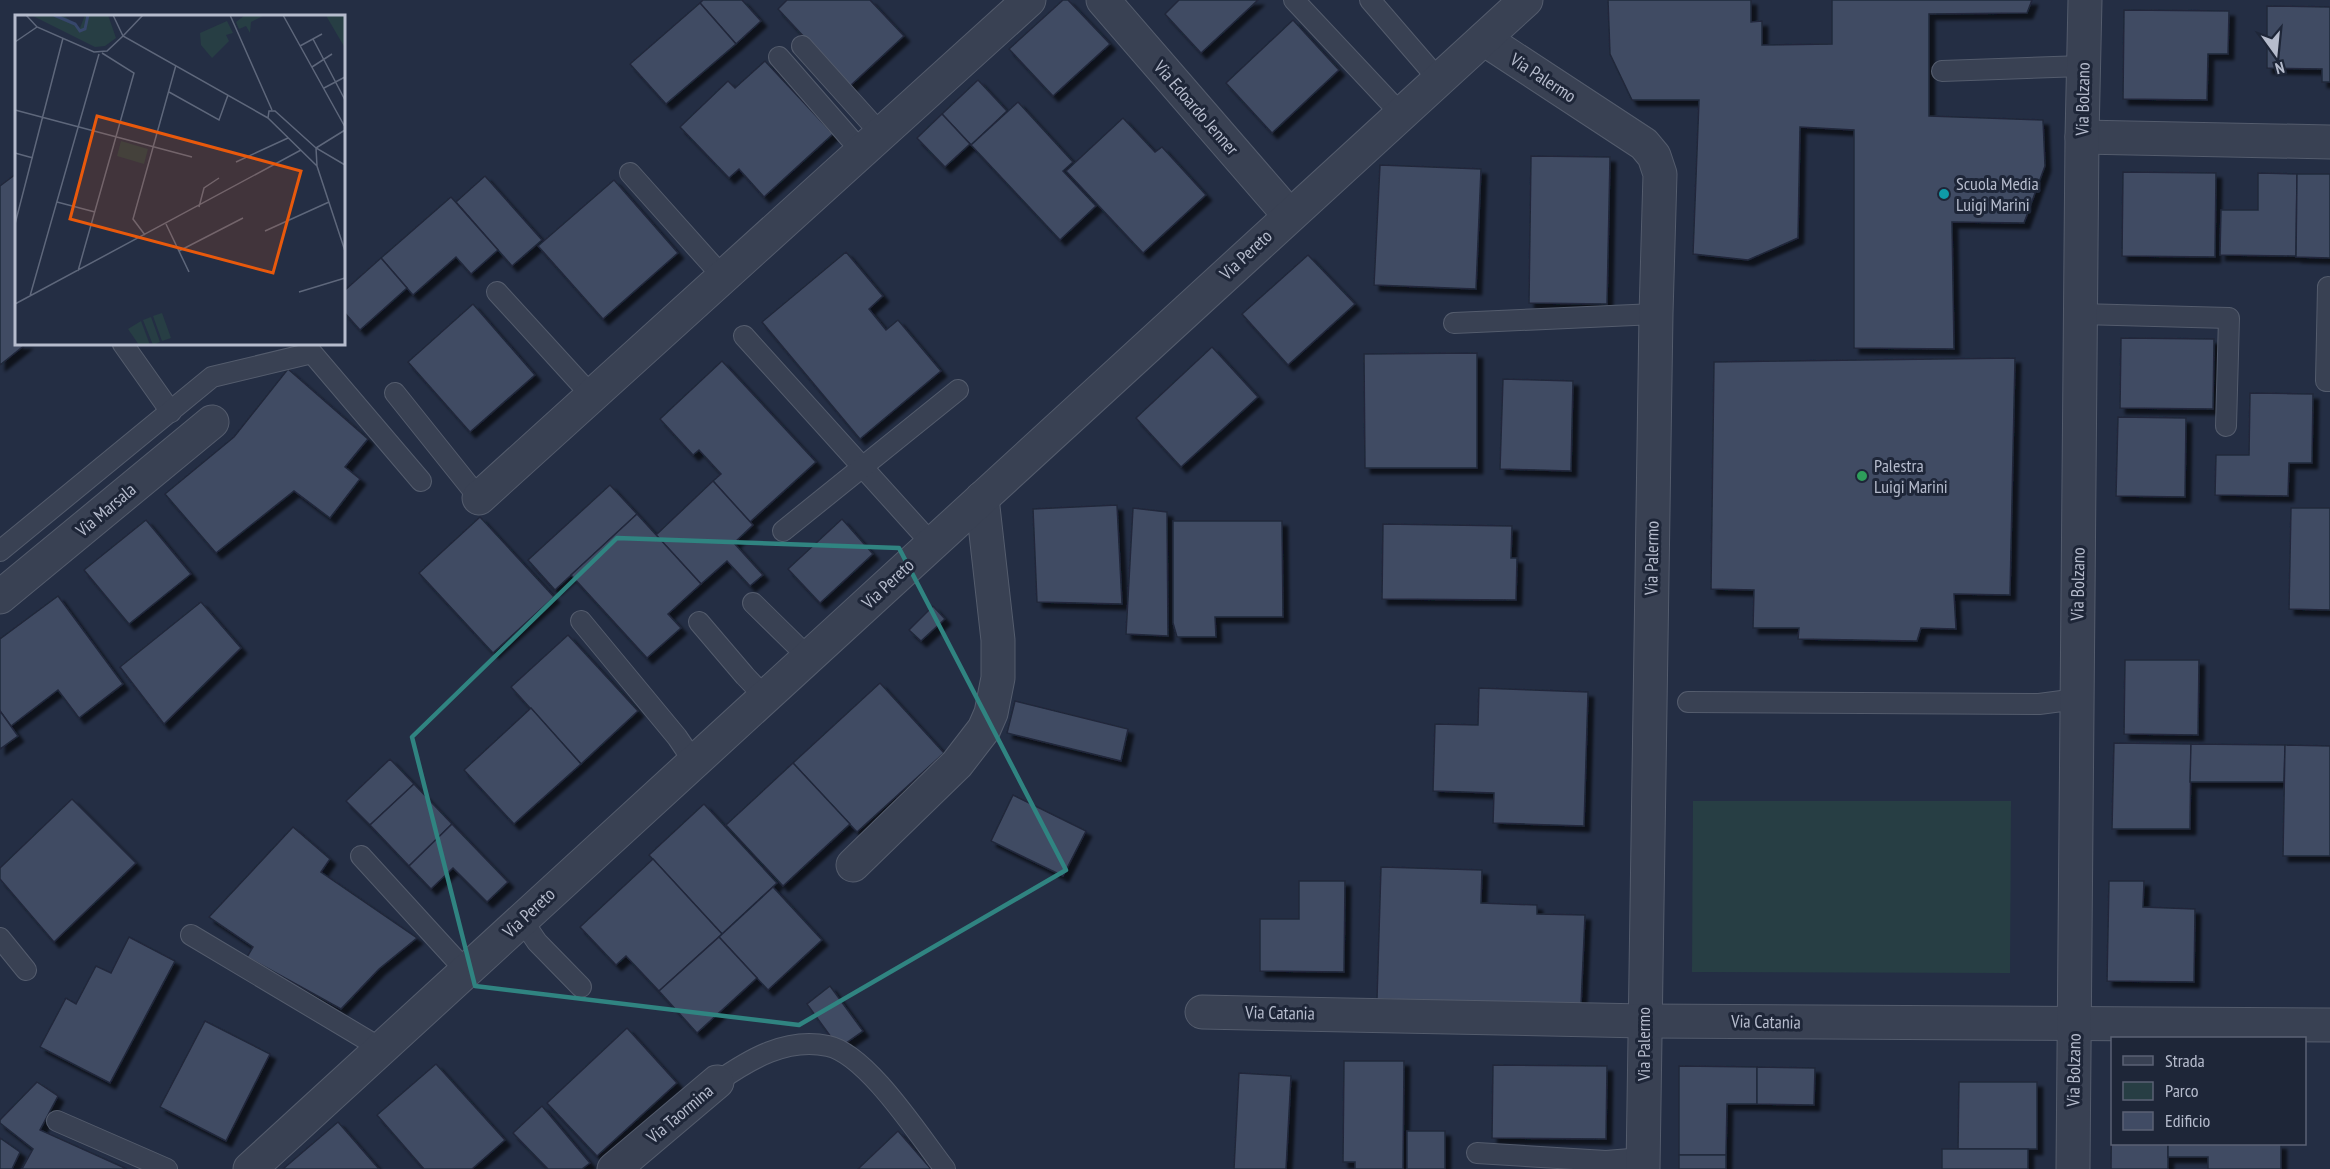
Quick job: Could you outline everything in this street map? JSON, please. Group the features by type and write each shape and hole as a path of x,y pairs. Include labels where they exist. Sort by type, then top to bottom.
{"street":[{"path":"479,498 1029,0"},
{"name":"Via Edoardo Jenner","path":"1103,0 1289,215"},
{"name":"Via Pereto","path":"250,1169 1526,0"},
{"name":"Via Bolzano","path":"2073,1169 2085,0"},
{"name":"Via Palermo","path":"1484,39 1644,144 1653,156 1660,174 1643,1164"},
{"path":"2082,137 2330,142"},
{"name":"Via Marsala","path":"0,597 212,422"},
{"path":"853,866 957,764 984,729 991,713 998,678 998,650 982,498"},
{"name":"Via Catania","path":"1202,1012 1644,1021 2330,1025"},
{"name":"Via Taormina","path":"614,1169 717,1082"}],"lane":[{"path":"1294,0 1401,114"},
{"path":"1370,0 1439,80"},
{"path":"802,46 871,143"},
{"path":"779,57 871,143"},
{"path":"1942,70 2083,66"},
{"path":"630,173 723,277"},
{"path":"2328,287 2326,381 2330,381"},
{"path":"497,292 592,396"},
{"path":"1454,323 1656,314"},
{"path":"2080,314 2229,318 2226,426"},
{"path":"744,336 932,544"},
{"path":"124,345 171,412"},
{"path":"1,549 212,377 312,353 421,481"},
{"path":"783,531 958,390"},
{"path":"395,393 479,498"},
{"path":"753,603 808,657"},
{"path":"581,621 677,737 694,762"},
{"path":"699,622 765,697"},
{"path":"1688,702 2039,704 2077,699"},
{"path":"361,856 466,971"},
{"path":"522,920 537,942 581,987"},
{"path":"191,935 382,1049"},
{"path":"0,938 26,970"},
{"path":"717,1082 756,1058 778,1048 794,1045 830,1046 857,1062 870,1074 945,1169"},
{"path":"57,1121 168,1169"},
{"path":"1477,1153 1643,1164"}],"highlighted area":[{"path":"617,538 899,548 1066,870 799,1025 475,986 412,737"}],"green space":[{"path":"1693,801 2011,801 2010,973 1692,972"}],"building":[{"path":"703,0 742,0 761,21 736,44 700,3"},
{"path":"787,0 870,0 904,36 850,86 778,9"},
{"path":"1063,0 1068,0 1110,44 1053,96 1009,49"},
{"path":"1179,0 1258,0 1201,53 1165,14"},
{"name":"Scuola Media Luigi Marini","path":"1608,0 1751,0 1751,22 1762,21 1762,45 1832,44 1832,0 2032,0 2027,13 1929,14 1929,116 2043,120 2045,166 2024,223 1952,222 1954,349 1854,348 1854,130 1800,127 1798,238 1748,260 1693,254 1699,100 1632,100 1610,54"},
{"path":"700,3 736,44 666,104 630,64"},
{"path":"2267,6 2330,7 2330,82 2322,82 2322,69 2267,68"},
{"path":"2124,10 2229,11 2228,54 2208,54 2207,100 2123,99"},
{"path":"1293,20 1339,70 1272,133 1226,83"},
{"path":"765,61 833,134 764,197 739,169 729,178 680,127 728,81 735,88"},
{"path":"978,80 1007,111 971,145 942,114"},
{"path":"1018,102 1073,162 1063,171 1096,206 1060,240 971,145"},
{"path":"942,114 970,144 945,167 917,138"},
{"path":"1123,118 1155,152 1162,147 1206,195 1143,253 1066,171"},
{"path":"1531,156 1610,157 1607,304 1529,303"},
{"path":"1380,165 1481,169 1476,289 1374,285"},
{"path":"2123,172 2216,173 2215,257 2122,256"},
{"path":"2258,173 2297,174 2296,256 2220,255 2221,210 2258,210"},
{"path":"2297,174 2330,174 2330,258 2296,257"},
{"path":"15,175 15,345 25,345 0,365 0,186"},
{"path":"485,176 542,240 512,266 456,202"},
{"path":"614,180 678,253 603,319 538,246"},
{"path":"451,197 498,250 471,274 456,257 413,295 381,258"},
{"path":"846,252 883,296 869,309 886,330 898,320 941,371 860,439 762,322"},
{"path":"1308,255 1355,304 1288,365 1242,314"},
{"path":"381,258 407,288 360,330 345,313 345,290"},
{"path":"473,304 535,375 470,432 408,362"},
{"path":"2121,338 2214,339 2213,409 2120,408"},
{"path":"1212,347 1258,397 1181,467 1136,418"},
{"path":"1477,353 1477,468 1365,468 1364,354"},
{"name":"Palestra Luigi Marini","path":"2015,358 2010,595 1954,594 1956,629 1921,628 1917,641 1798,639 1799,628 1753,628 1754,590 1711,589 1714,362"},
{"path":"722,361 816,462 750,522 713,481 721,474 699,450 693,455 660,419"},
{"path":"288,369 368,439 345,467 360,479 330,518 294,491 216,553 165,494 234,437"},
{"path":"1503,379 1573,381 1571,471 1500,469"},
{"path":"2250,393 2313,394 2312,463 2289,463 2288,496 2215,495 2216,455 2249,455"},
{"path":"2118,417 2186,418 2185,497 2116,496"},
{"path":"713,481 753,525 734,543 763,575 750,586 727,561 701,584 656,535"},
{"path":"610,485 637,514 555,590 528,560"},
{"path":"1117,505 1122,604 1037,602 1033,509"},
{"path":"1133,508 1167,512 1168,636 1126,634"},
{"path":"2291,508 2330,508 2330,610 2289,609"},
{"path":"637,514 701,584 668,614 681,628 647,658 571,575"},
{"path":"480,517 554,597 493,653 419,573"},
{"path":"842,519 873,554 820,603 788,569"},
{"path":"146,520 191,574 129,624 84,570"},
{"path":"1173,521 1282,521 1283,617 1215,617 1216,637 1177,637 1173,623"},
{"path":"1383,524 1512,526 1511,558 1517,558 1516,600 1382,599"},
{"path":"58,596 123,684 79,718 58,690 11,726 0,711 0,639"},
{"path":"201,602 241,648 164,724 120,667"},
{"path":"933,606 945,619 921,641 909,630"},
{"path":"568,635 638,711 581,764 511,687"},
{"path":"2125,660 2199,660 2198,735 2124,734"},
{"path":"880,683 944,753 857,832 793,763"},
{"path":"1479,688 1588,692 1584,826 1493,823 1494,793 1433,791 1435,724 1478,725"},
{"path":"1015,701 1128,729 1121,761 1007,733"},
{"path":"531,708 581,764 514,824 464,770"},
{"path":"0,711 18,736 0,749"},
{"path":"2114,743 2191,744 2190,829 2112,829"},
{"path":"2191,744 2285,745 2284,782 2190,782"},
{"path":"2285,745 2330,746 2330,856 2283,856"},
{"path":"390,759 414,784 370,825 346,801"},
{"path":"793,763 850,824 783,886 726,825"},
{"path":"414,784 452,824 409,866 370,825"},
{"path":"1013,795 1086,831 1063,876 991,841"},
{"path":"72,799 136,863 54,942 0,879 0,868"},
{"path":"704,804 777,883 722,934 649,855"},
{"path":"452,824 508,882 487,902 453,868 431,889 409,866"},
{"path":"293,827 330,859 321,872 417,938 379,969 341,1009 247,957 253,947 209,917"},
{"path":"653,859 722,934 659,991 626,956 616,965 580,927"},
{"path":"1381,867 1482,870 1481,903 1537,905 1537,914 1585,915 1581,1006 1377,999"},
{"path":"1299,881 1345,881 1344,972 1260,971 1260,919 1299,919"},
{"path":"2109,881 2144,881 2143,907 2195,909 2194,982 2107,981"},
{"path":"773,887 822,940 768,990 719,937"},
{"path":"129,937 175,961 110,1083 40,1047 66,998 76,1004 96,966 111,973"},
{"path":"719,937 757,978 697,1033 659,991"},
{"path":"830,986 863,1031 839,1048 807,1004"},
{"path":"205,1021 270,1054 226,1141 160,1107"},
{"path":"627,1028 677,1083 597,1156 547,1103"},
{"path":"1344,1061 1404,1061 1403,1169 1355,1169 1355,1162 1343,1162"},
{"path":"436,1064 505,1140 472,1169 424,1169 377,1115"},
{"path":"1493,1065 1607,1066 1606,1139 1492,1138"},
{"path":"1679,1066 1757,1067 1757,1104 1727,1104 1726,1155 1679,1155"},
{"path":"1757,1067 1815,1068 1814,1105 1757,1104"},
{"path":"1239,1073 1291,1076 1286,1169 1234,1169"},
{"path":"37,1082 58,1096 40,1130 127,1169 22,1169 33,1149 0,1123 0,1120"},
{"path":"1959,1082 2037,1082 2037,1149 1958,1149"},
{"path":"542,1106 590,1163 582,1169 548,1169 513,1133"},
{"path":"338,1122 379,1169 283,1169"},
{"path":"898,1131 931,1169 858,1169"},
{"path":"1407,1131 1445,1131 1445,1169 1407,1169"},
{"path":"0,1138 20,1152 12,1169 0,1169"},
{"path":"2111,1145 2168,1145 2168,1169 2111,1169"},
{"path":"2168,1145 2281,1145 2281,1169 2208,1169 2208,1157 2168,1157"},
{"path":"1942,1149 2028,1149 2028,1169 1942,1169"},
{"path":"1679,1155 1726,1155 1726,1169 1679,1169"}],"place":[{"name":"Scuola Media Luigi Marini","path":"1944,194"},
{"name":"Palestra Luigi Marini","path":"1862,476"}]}
